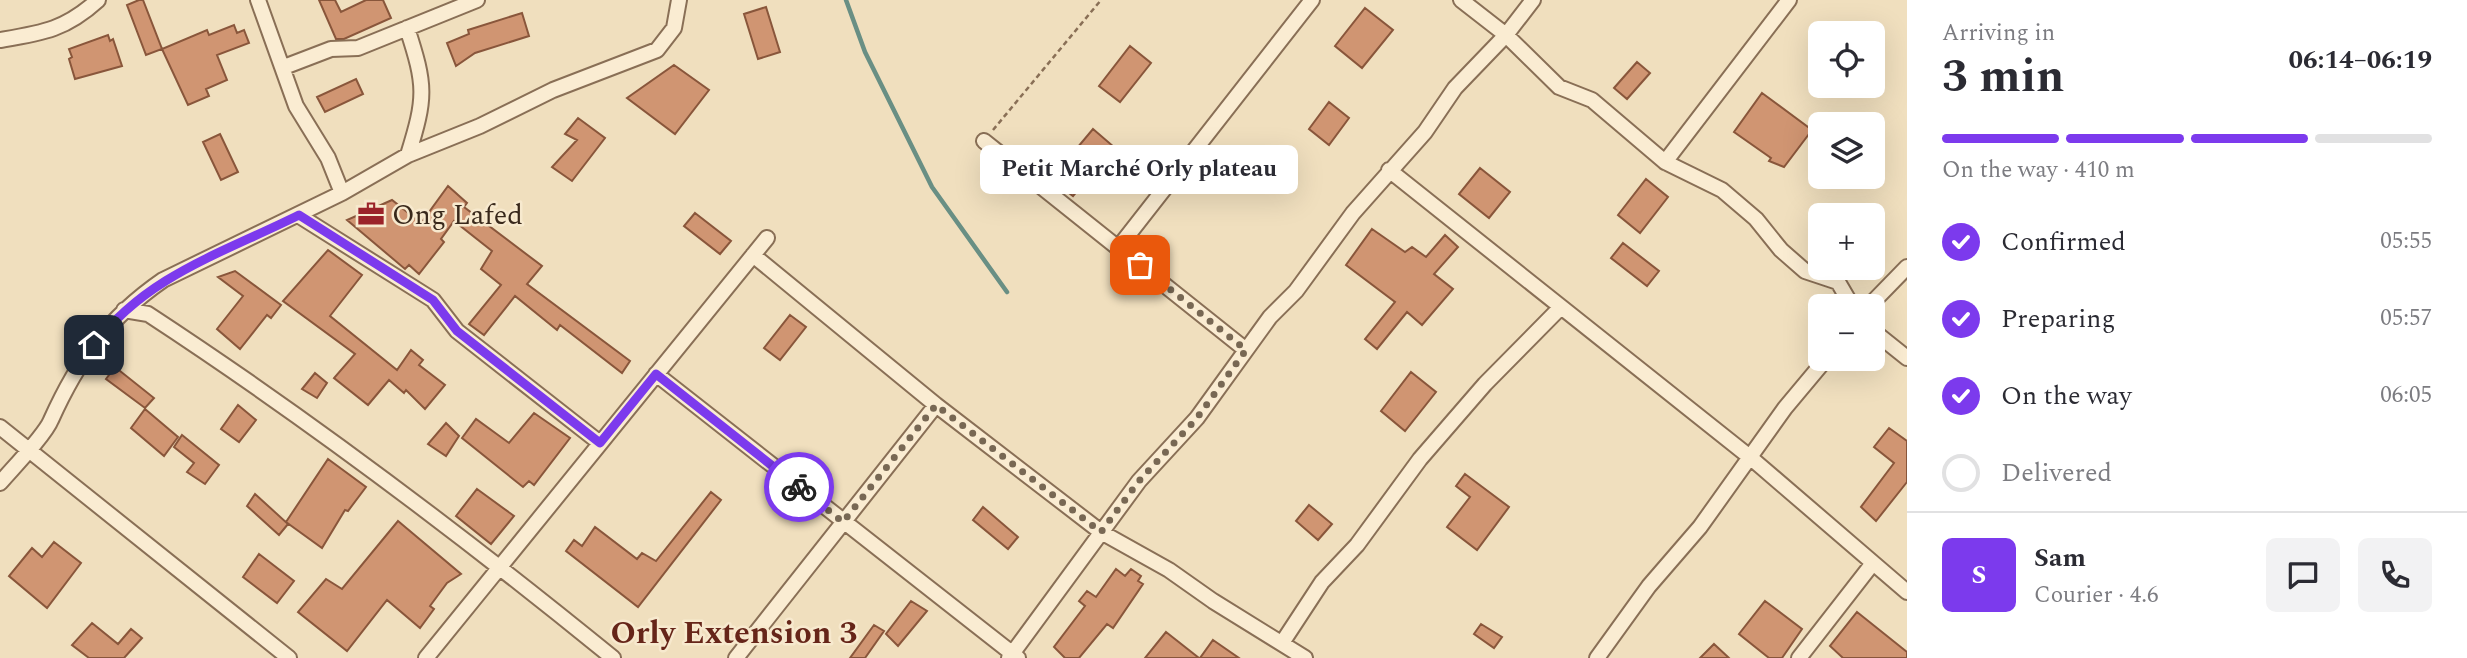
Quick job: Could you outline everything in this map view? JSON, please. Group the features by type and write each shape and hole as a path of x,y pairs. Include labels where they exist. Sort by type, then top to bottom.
{"street":[{"path":"0,40 51,31 67,25 98,0"},
{"path":"258,0 296,106 328,158 342,193"},
{"path":"284,67 331,49 358,48 477,0"},
{"path":"0,483 51,422 63,390 82,361 124,310 163,279 299,215 408,155 480,126 553,90 657,50 674,28 679,0"},
{"path":"1118,248 1312,0"},
{"path":"1461,0 1506,35 1559,87 1592,100 1665,162 1722,190 1756,219 1781,250 1805,271 1838,282 1845,294"},
{"path":"656,374 1013,657 1139,481 1197,418 1269,317 1296,291 1353,213 1425,132 1455,88 1506,35 1534,0"},
{"path":"1665,162 1789,0"},
{"path":"407,28 422,74 422,111 408,155"},
{"path":"984,141 1246,350"},
{"path":"1389,170 1751,458 1907,592"},
{"path":"299,215 433,300 457,331 600,443"},
{"path":"426,658 767,238"},
{"path":"753,255 936,405 1101,532 1170,570 1213,601 1306,658"},
{"path":"1881,294 1907,267"},
{"path":"1282,643 1322,582 1357,545 1420,459 1485,384 1561,307"},
{"path":"124,310 141,311 157,320 320,431 500,566 613,658"},
{"path":"1885,340 1907,358"},
{"path":"1597,658 1649,586 1700,527 1721,494 1816,371"},
{"path":"736,658 936,405"},
{"path":"0,427 289,658"},
{"path":"1799,658 1873,563"}],"path":[{"path":"984,141 1101,0"}],"building":[{"path":"143,0 162,49 146,55 127,5"},
{"path":"319,0 335,0 341,12 366,0 383,0 391,18 344,39 336,39"},
{"path":"766,7 780,52 758,59 744,14"},
{"path":"1365,8 1393,30 1362,68 1335,46"},
{"path":"522,13 529,36 475,53 456,66 447,43 469,34 468,30"},
{"path":"234,25 237,33 244,30 249,43 217,55 227,80 206,89 209,96 188,105 162,49 207,30 209,35"},
{"path":"108,35 110,41 113,39 122,66 75,79 69,49"},
{"path":"1130,46 1151,63 1120,102 1099,86"},
{"path":"1637,62 1650,73 1627,99 1614,88"},
{"path":"674,65 709,90 675,134 627,98"},
{"path":"356,79 363,94 325,112 317,97"},
{"path":"1762,93 1808,127 1808,135 1784,167 1769,161 1771,158 1734,132"},
{"path":"1329,102 1349,118 1329,145 1309,129"},
{"path":"578,118 605,138 572,181 552,167 577,140 565,134"},
{"path":"1093,129 1114,147 1073,196 1051,179"},
{"path":"220,134 238,172 221,180 203,142"},
{"path":"1480,168 1510,192 1489,218 1459,194"},
{"path":"1646,179 1668,197 1640,233 1618,215"},
{"path":"448,186 467,203 464,207 542,266 527,284 630,361 622,373 560,325 557,330 515,296 484,335 469,324 501,285 481,269 492,251 454,221 441,239 444,242 419,274 409,265 405,269 347,220 392,200 421,223"},
{"path":"695,213 731,241 720,254 684,226"},
{"path":"1372,229 1405,252 1412,247 1426,257 1445,235 1458,247 1434,274 1453,289 1422,325 1407,312 1377,349 1365,339 1395,302 1346,265"},
{"path":"1623,243 1659,271 1647,286 1611,258"},
{"path":"328,250 362,275 330,316 397,370 411,350 423,360 419,365 445,385 425,409 406,390 404,393 389,380 368,405 334,378 355,354 283,301"},
{"path":"235,271 281,305 271,318 267,315 240,349 217,329 243,296 218,277"},
{"path":"790,315 806,327 780,360 764,348"},
{"path":"115,367 154,398 145,408 106,379"},
{"path":"1411,372 1436,392 1405,431 1381,411"},
{"path":"315,373 327,383 317,398 302,389"},
{"path":"238,405 256,420 239,442 221,429"},
{"path":"145,409 178,437 164,456 131,428"},
{"path":"534,413 570,438 534,485 529,481 523,487 462,438 476,419 509,443"},
{"path":"446,423 459,436 446,456 428,444"},
{"path":"1889,428 1907,441 1907,482 1876,521 1861,507 1894,463 1874,447"},
{"path":"182,435 219,465 205,484 187,472 194,463 174,447"},
{"path":"328,459 366,487 348,511 345,510 322,548 286,522"},
{"path":"1465,474 1509,507 1477,550 1447,527 1470,497 1456,486"},
{"path":"477,489 514,516 491,544 456,516"},
{"path":"711,492 721,500 638,607 566,551 574,540 582,546 595,527 637,559 642,553 656,561"},
{"path":"255,494 288,524 279,535 247,506"},
{"path":"1309,505 1332,524 1318,540 1296,521"},
{"path":"983,507 1018,537 1008,549 973,520"},
{"path":"398,521 461,574 447,583 430,606 434,609 420,628 387,600 347,651 298,612 326,579 342,589"},
{"path":"54,542 81,563 47,608 9,576 32,548 42,557"},
{"path":"259,554 294,581 277,603 243,577"},
{"path":"1116,569 1125,576 1131,569 1141,576 1138,581 1143,584 1113,628 1107,624 1079,658 1065,658 1054,647 1085,606 1079,601 1087,591 1096,597"},
{"path":"911,601 927,611 898,646 886,634"},
{"path":"1765,601 1802,629 1782,658 1769,658 1739,634"},
{"path":"1857,612 1907,652 1907,658 1843,658 1830,646"},
{"path":"92,623 118,644 131,629 142,638 124,658 89,658 72,645"},
{"path":"1481,624 1502,637 1494,648 1474,634"},
{"path":"874,625 884,631 865,658 850,658"},
{"path":"1166,632 1199,658 1145,658"},
{"path":"1213,640 1239,658 1200,658"},
{"path":"1714,644 1729,658 1700,658"}],"waterway":[{"path":"846,0 865,52 932,187 1007,292"}],"way so far":[{"path":"799,487 843,522 936,405 1101,532 1139,481 1197,418 1246,350 1140,265"}],"place":[{"name":"Ong Lafed","path":"371,214"},
{"name":"Petit Marché Orly plateau","path":"1140,265"}],"district":[{"name":"Orly Extension 3","path":"734,632"}],"route":[{"path":"94,345 124,310 163,279 299,215 433,300 457,331 600,443 656,374 799,487"}]}
